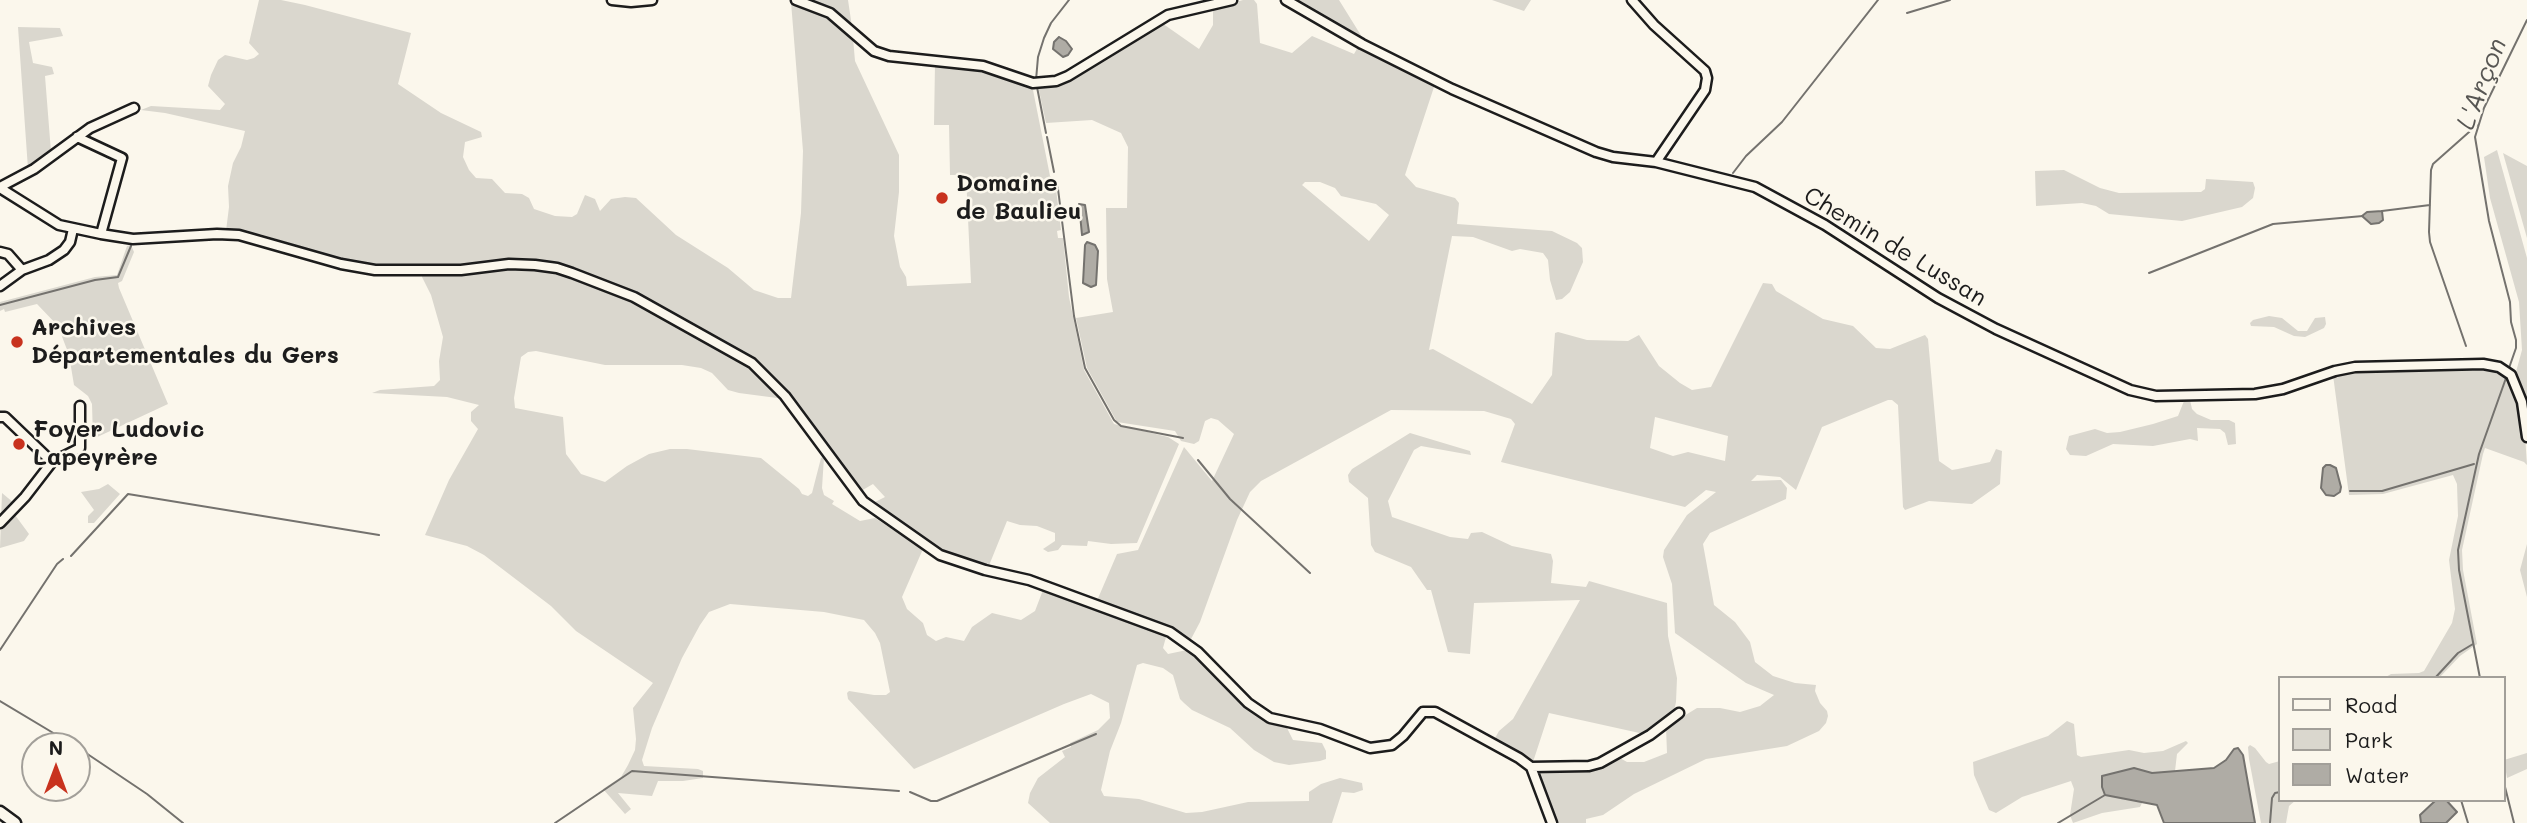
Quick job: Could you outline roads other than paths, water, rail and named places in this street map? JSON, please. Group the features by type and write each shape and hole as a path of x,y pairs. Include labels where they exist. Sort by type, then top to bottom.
{"main road":[{"path":"0,812 15,823"}],"street":[{"path":"612,0 652,0"},
{"path":"796,0 830,13 874,51 889,56 983,66 1033,83 1056,81 1068,76 1168,16 1232,0"},
{"name":"Chemin de Lussan","path":"1286,0 1362,44 1452,89 1596,152 1613,157 1656,162 1755,187 1825,225 1938,298 1996,329 2142,394 2173,396 2270,392 2356,367 2483,364 2508,372 2522,402 2527,437"},
{"path":"1632,0 1654,25 1705,71 1707,78 1706,90 1656,162"},
{"path":"134,108 90,128 34,169 0,188 46,218 73,229 101,234 133,239 239,235 341,264 374,270 461,270 509,264 535,265 557,268 634,298 752,363 785,396 863,501 940,555 985,570 1029,580 1170,632 1198,652 1248,704 1270,718 1320,729 1370,748 1381,748 1392,745 1403,737 1423,712 1435,712 1531,767 1552,823"},
{"path":"77,137 122,158 101,234"},
{"path":"0,286 22,270 50,260 64,250 70,242 73,229"},
{"path":"0,252 8,254 22,270"},
{"path":"0,523 25,497 52,462 80,448 80,407"},
{"path":"0,417 5,417 52,462"},
{"path":"1531,767 1589,766 1600,763 1650,734 1679,713"}],"water":[{"path":"1059,37 1072,49 1063,57 1053,49 1054,42"},
{"path":"1079,204 1085,205 1089,232 1082,235"},
{"path":"2382,211 2383,220 2379,223 2371,224 2362,216 2367,212"},
{"path":"1087,242 1095,245 1098,251 1096,285 1091,287 1083,283"},
{"path":"2326,465 2336,468 2341,487 2340,492 2334,496 2326,495 2321,488 2323,468"},
{"path":"2238,748 2243,755 2255,823 2164,823 2157,805 2105,795 2102,787 2102,776 2134,768 2152,773 2214,768"},
{"path":"2434,802 2448,802 2457,812 2446,823 2421,823 2420,815"}],"waterway":[{"path":"1036,80 1038,57 1044,38 1051,23 1069,0"},
{"path":"1733,173 1746,156 1782,122 1878,0"},
{"path":"1907,13 1950,0"},
{"name":"L'Arçon","path":"2509,368 2516,340 2511,322 2510,302 2489,221 2475,137 2484,108 2527,20"},
{"path":"1037,87 1046,133"},
{"path":"2466,346 2430,242 2431,170 2433,164 2477,125"},
{"path":"1047,137 1054,172"},
{"path":"1057,181 1074,316 1085,368 1114,420 1121,426 1183,438"},
{"path":"2382,211 2430,205"},
{"path":"2149,273 2273,224 2363,216"},
{"path":"0,305 95,280 118,277 131,246"},
{"name":"L'Arçon","path":"2480,676 2459,570 2458,550 2479,454 2506,378"},
{"path":"1198,460 1230,499 1310,573"},
{"path":"2350,491 2382,491 2474,464"},
{"path":"71,556 128,494 379,535"},
{"path":"0,650 63,559"},
{"path":"2437,676 2458,653 2473,644"},
{"path":"0,701 52,732"},
{"path":"910,792 937,801 1096,734"},
{"path":"91,756 147,794 183,823"},
{"path":"555,823 632,771 899,791"},
{"name":"L'Arçon","path":"2506,791 2514,823"},
{"path":"2270,823 2272,798 2278,792"},
{"path":"2058,823 2105,795"},
{"path":"2462,802 2468,823"}],"place":[{"name":"Domaine de Baulieu","path":"942,198"},
{"name":"Archives Départementales du Gers","path":"17,342"},
{"name":"Foyer Ludovic Lapeyrère","path":"19,444"}]}
